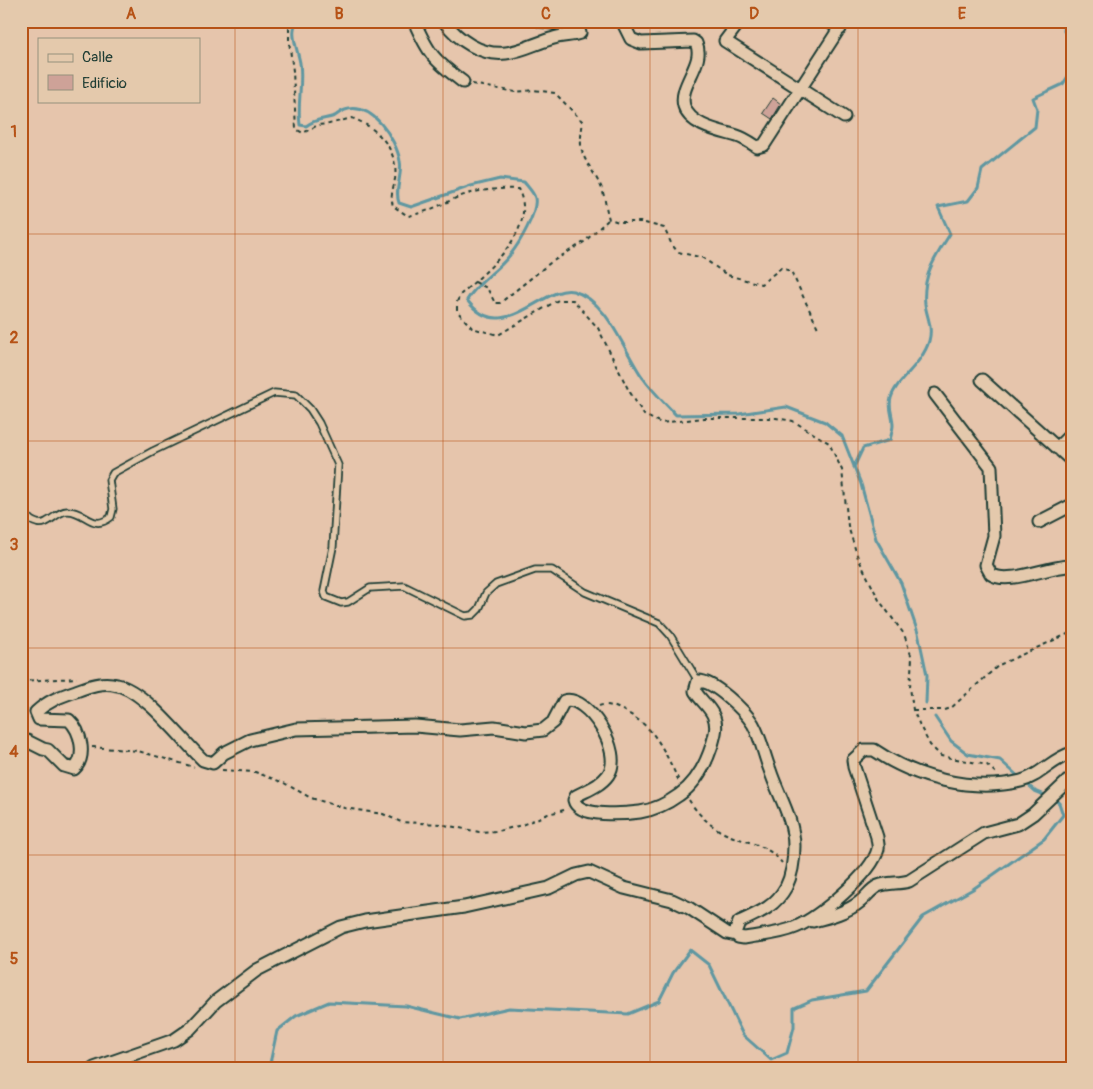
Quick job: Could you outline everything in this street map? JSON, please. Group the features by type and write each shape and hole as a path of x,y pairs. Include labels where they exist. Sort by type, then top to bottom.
{"street":[{"path":"414,21 425,46 436,61 463,82"},
{"path":"444,21 455,36 467,43 500,53 520,50 556,37 580,33 578,27 571,24 541,21"},
{"path":"622,21 631,38 641,43 693,41 696,43 699,53 688,79 684,106 688,114 718,132 744,138 757,147 764,145 842,25 828,21"},
{"path":"740,21 725,41 844,117"},
{"path":"982,380 1072,461"},
{"path":"935,394 985,456 991,467 994,536 986,565 991,574 999,577 1014,578 1048,568 1072,566"},
{"path":"1056,448 1072,433"},
{"path":"1039,522 1072,505"},
{"path":"21,738 48,750 69,769 74,769 78,766 82,745 75,727 69,720 39,720 36,712 57,698 104,683 119,685 131,690 157,710 203,760 217,766 224,753 250,740 296,729 415,726 460,730 494,727 526,732 543,730 553,722 564,701 569,699 575,700 604,730 611,743 612,756 612,768 608,774 600,784 576,796 574,800 575,806 580,810 601,813 641,812 680,795 694,781 709,755 716,726 714,716 694,691 698,681 708,682 729,698 754,725 791,826 794,846 786,887 777,900 763,913 739,922 735,929 736,935"},
{"path":"94,1068 174,1040 190,1028 216,1001 257,970 341,927 365,921 464,907 549,888 589,872 624,888 672,900 689,908 727,933 744,938 794,928 818,914 855,881 866,869 878,848 877,838 855,775 854,760 859,753 864,750 874,750 935,780 978,784 1023,781 1063,756 1072,753"},
{"path":"804,923 832,916 859,903 875,887 909,881 984,833 1018,824 1033,814 1072,777"}],"lane":[{"path":"21,498 25,515 36,523 42,524 66,510 72,511 94,523 105,522 111,517 113,509 109,480 113,473 153,451 274,393 296,395 310,409 319,423 338,465 333,547 324,591 326,597 341,603 348,602 370,588 404,586 465,616 472,615 479,608 486,593 496,584 535,570 552,570 585,592 659,623 670,635 698,681"}],"path":[{"path":"293,21 289,28 289,41 293,71 296,128 303,133 318,125 352,118 374,129 387,144 393,156 395,178 390,195 393,206 408,216 418,214 457,198 493,188 518,189 524,199 521,224 505,251 460,295 457,302 457,312 472,328 494,335 508,330 558,300 573,300 598,328 628,389 644,415 661,423 704,418 776,418 793,421 829,443 842,470 848,526 858,558 879,600 896,622 912,658 910,687 913,710 930,744 941,756 987,765 1007,783"},
{"path":"463,82 515,92 534,90 555,93 561,98 583,122 580,140 582,154 599,181 609,219"},
{"path":"475,282 487,288 495,303 500,303 550,263 584,242 609,219"},
{"path":"609,219 619,222 640,222 664,228 672,246 678,252 703,258 727,275 761,284 781,268 791,271 819,330"},
{"path":"913,710 951,708 999,665 1072,632"},
{"path":"21,681 86,678"},
{"path":"82,745 138,751 189,767 217,766 254,772 284,783 311,798 344,808 384,814 401,822 440,824 479,832 498,831 522,825 548,814 575,806"}],"building":[{"path":"773,98 781,104 772,119 763,113"}],"waterway":[{"path":"297,21 294,36 301,71 300,125 306,126 317,120 335,116 344,110 355,109 373,116 388,133 398,152 401,166 397,192 399,203 411,207 471,186 500,179 524,182 533,194 535,198 534,211 518,243 505,261 471,293 467,300 480,313 494,318 508,316 522,311 549,296 562,291 573,291 585,296 606,316 643,378 676,415 739,414 786,407 825,422 842,436 861,484 876,539 901,583 918,633 927,675 926,703"},
{"path":"1065,21 1064,31 1072,43"},
{"path":"854,467 863,448 890,440 893,425 890,405 891,398 898,385 921,358 929,341 930,331 925,304 926,284 931,266 950,234 938,207 968,201 978,188 982,170 1035,127 1037,109 1033,98 1063,84 1072,70"},
{"path":"935,717 951,741 968,754 1000,760 1020,778"},
{"path":"1025,782 1035,791 1047,796"},
{"path":"269,1068 277,1031 296,1016 329,1002 406,1006 460,1019 509,1008 628,1014 659,1001 673,973 690,950 709,965 743,1035 771,1060 787,1053 794,1027 794,1008 812,1000 866,991 923,917 973,889 1044,839 1063,815 1059,803 1053,799"}]}
